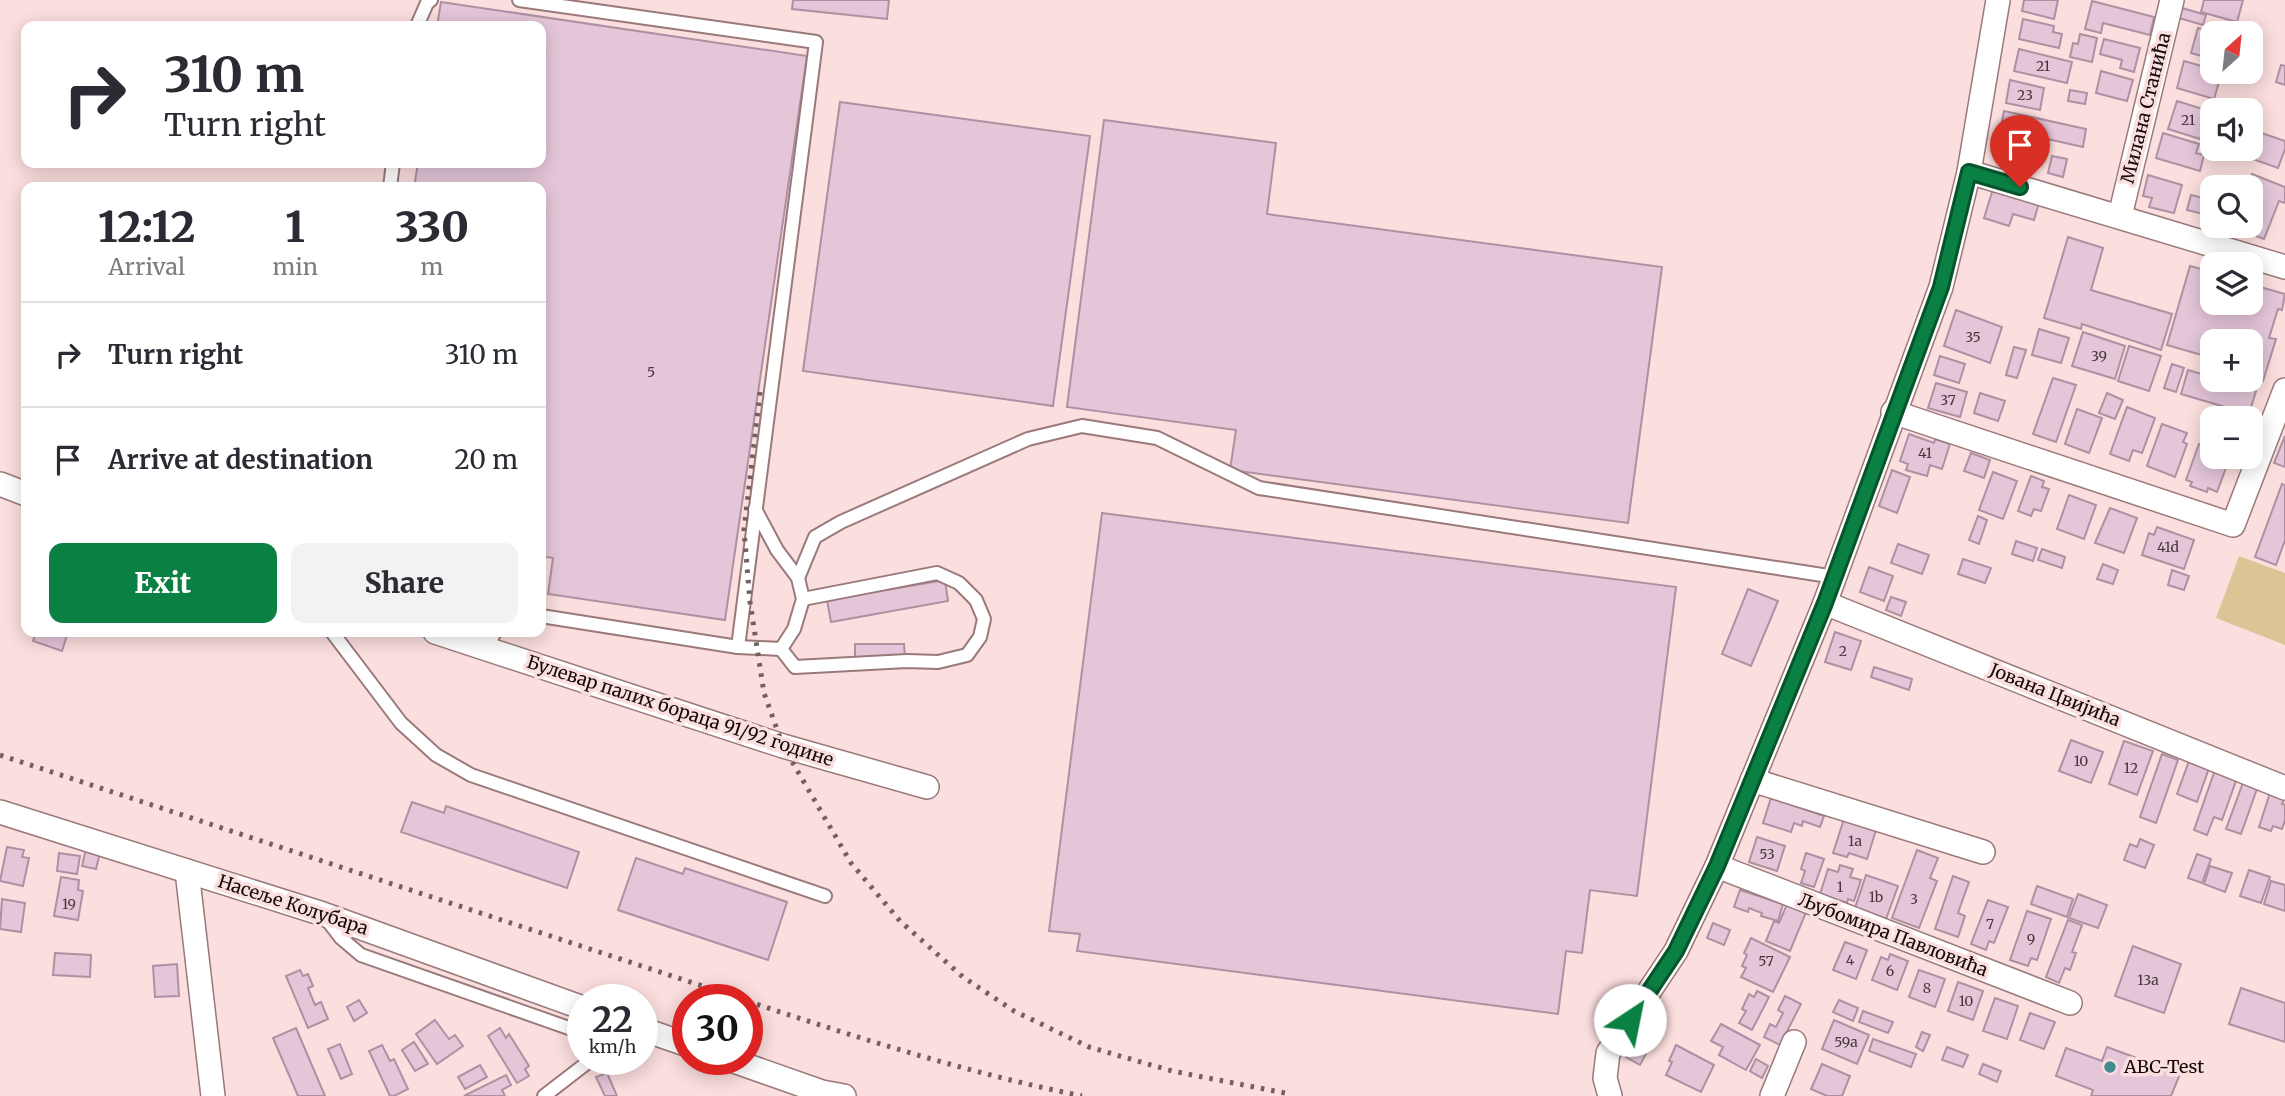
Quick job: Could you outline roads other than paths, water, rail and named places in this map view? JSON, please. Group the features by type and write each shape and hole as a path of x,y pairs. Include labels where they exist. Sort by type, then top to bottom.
{"street":[{"path":"1610,1096 1605,1078 1608,1053 1676,951 1717,866 1825,603 1941,287 1969,172 1998,0"},
{"name":"Милана Станића","path":"2120,216 2172,0"},
{"path":"1969,172 2285,267"},
{"path":"1894,412 2233,525 2285,390"},
{"path":"0,484 21,492"},
{"name":"Јована Цвијића","path":"1825,603 2285,788"},
{"name":"Булевар палих бораца 91/92 године","path":"470,637 491,640 783,746 927,787"},
{"path":"1752,780 1983,852"},
{"name":"Насеље Колубара","path":"0,812 323,914 567,1002"},
{"name":"Љубомира Павловића","path":"1717,866 2070,1003"},
{"path":"187,871 213,1096"},
{"path":"1772,1096 1794,1042"},
{"path":"763,1072 822,1092 844,1096"}],"lane":[{"path":"419,21 431,0"},
{"path":"519,0 816,41 738,647"},
{"path":"798,578 815,537 841,522 1028,439 1082,426 1157,438 1259,488 1835,577"},
{"path":"754,509 777,550 798,578 803,599 794,629 781,649"},
{"path":"546,617 738,647 781,649 795,667 938,662 967,655 981,638 984,619 976,600 960,583 937,573 803,599"},
{"path":"336,637 401,723 436,755 471,775 825,896"},
{"path":"323,914 341,938 361,955 567,1027"},
{"path":"544,1096 572,1075"}],"railway":[{"path":"760,392 744,530 750,602 764,693 783,746 851,863 900,921 963,977 1014,1011 1089,1047 1172,1071 1285,1093"},
{"path":"0,755 696,984"},
{"path":"763,1006 913,1054 1082,1096"}],"place":[{"name":"ABC-Test","path":"2110,1067"}]}
